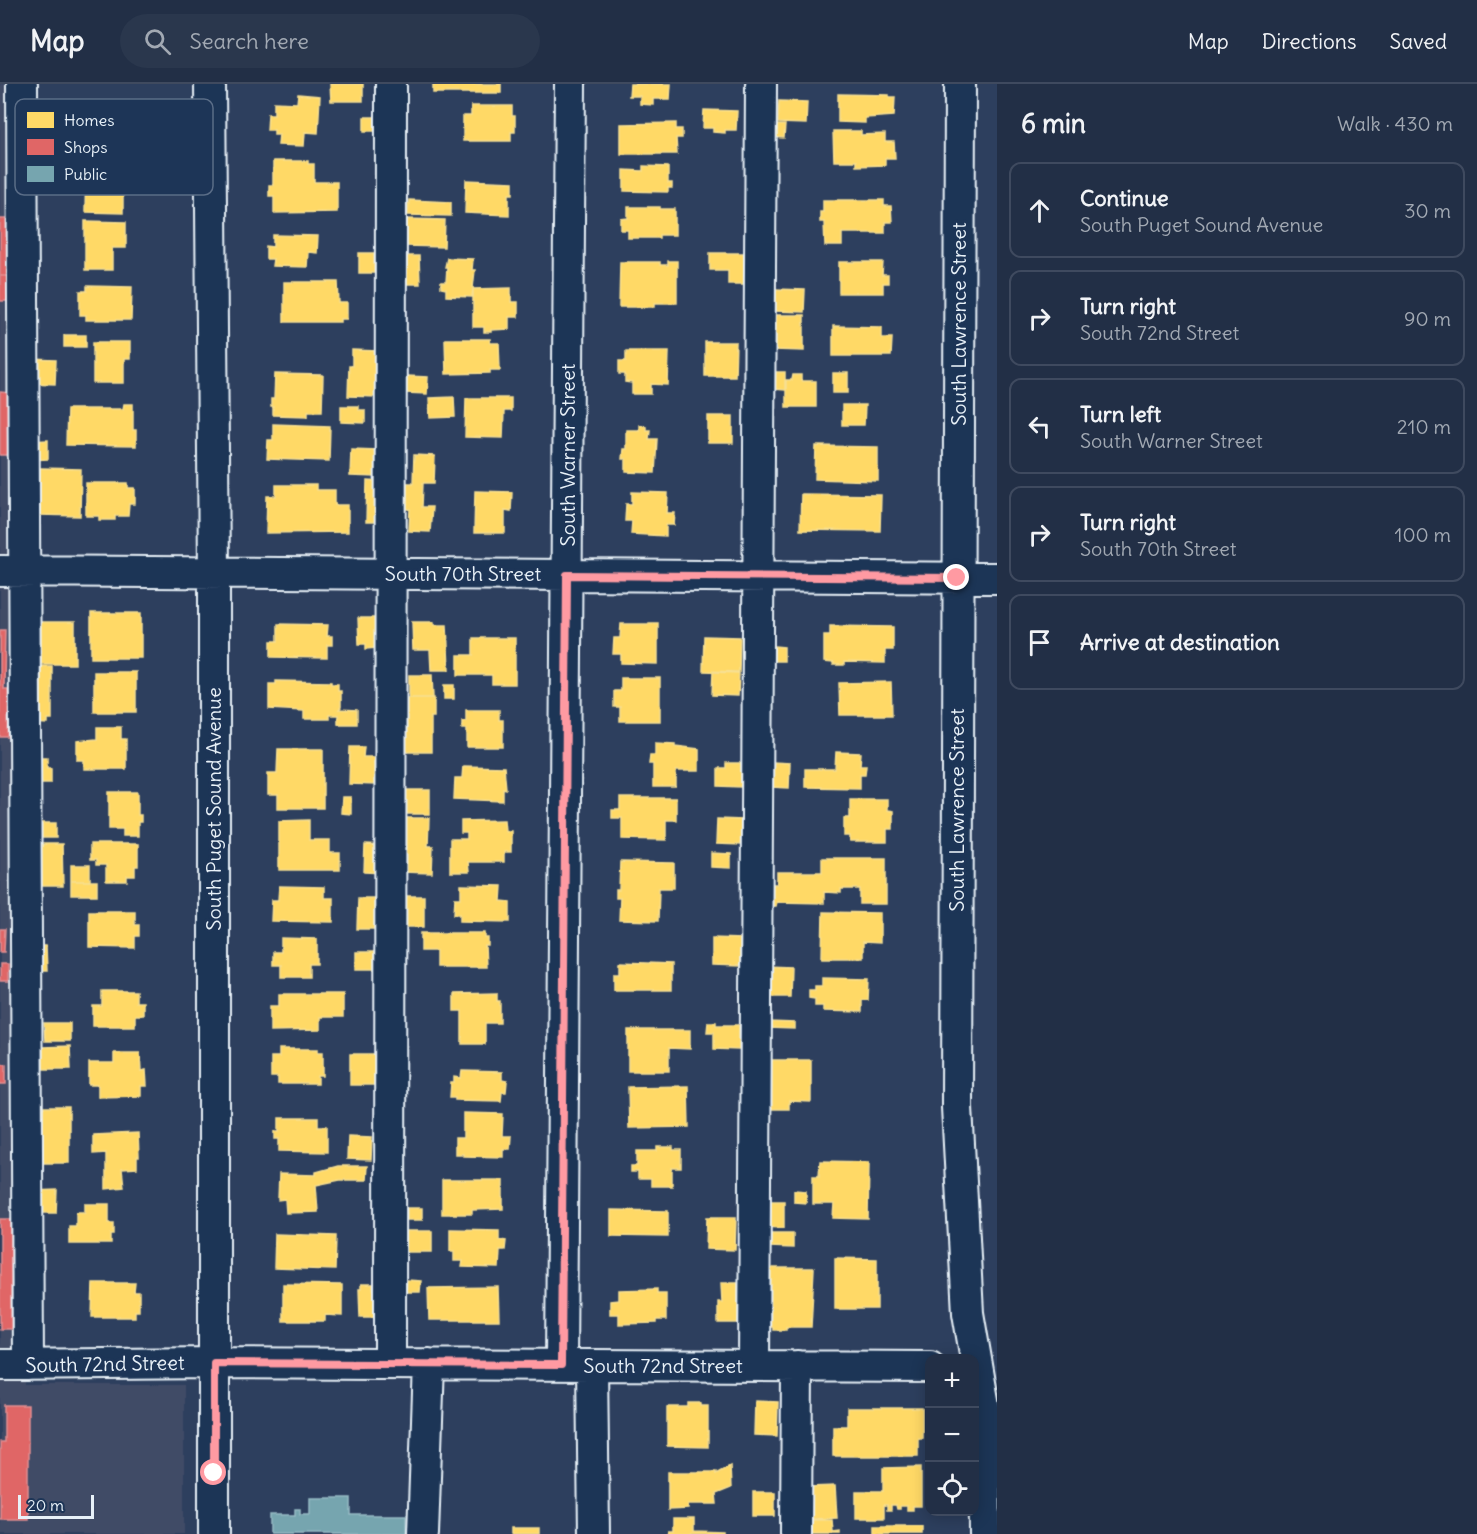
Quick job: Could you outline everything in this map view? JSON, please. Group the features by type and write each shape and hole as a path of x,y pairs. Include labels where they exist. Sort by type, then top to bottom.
{"street":[{"path":"21,99 22,84"},
{"name":"South Puget Sound Avenue","path":"210,84 210,99"},
{"path":"390,1364 391,84"},
{"name":"South Warner Street","path":"561,1365 570,84"},
{"path":"754,1366 761,84"},
{"name":"South Lawrence Street","path":"960,84 957,1107 968,1313 983,1367 985,1534"},
{"path":"14,1365 11,313 17,195"},
{"name":"South Puget Sound Avenue","path":"211,195 214,573 214,1534"},
{"name":"South 70th Street","path":"12,571 997,578"},
{"name":"South 72nd Street","path":"14,1365 214,1363 925,1367"},
{"path":"423,1534 429,1364"},
{"path":"592,1365 594,1534"},
{"path":"796,1534 797,1366"}],"shaded area":[{"path":"0,84 17,84 15,195 18,195 25,1385 184,1385 184,1534 0,1534"}],"building: Homes":[{"path":"330,84 363,84 363,101 331,101"},
{"path":"433,84 501,84 501,93 433,93"},
{"path":"630,84 671,84 670,99 653,99 653,105 640,104 640,96 629,96"},
{"path":"298,94 320,96 318,133 305,132 304,146 278,145 279,134 274,134 274,130 267,130 268,114 274,114 274,102 297,103"},
{"path":"838,94 895,97 894,116 865,118 865,123 838,122"},
{"path":"779,101 807,102 806,124 778,123"},
{"path":"471,106 512,106 512,116 515,116 515,132 511,132 511,141 463,141 463,116 471,116"},
{"path":"704,110 737,111 736,130 725,130 725,133 713,132 713,128 703,128"},
{"path":"364,117 379,117 379,131 364,131"},
{"path":"676,123 676,129 682,129 682,138 676,138 677,154 621,154 621,124"},
{"path":"768,125 785,125 784,138 767,137"},
{"path":"833,131 861,131 861,135 885,134 885,142 894,142 895,158 885,158 885,165 856,166 856,161 834,161"},
{"path":"273,161 308,161 308,164 314,164 314,182 337,182 337,212 274,213 274,196 269,196 269,185 273,185"},
{"path":"643,166 668,167 668,183 672,183 672,188 668,188 668,192 624,191 624,170 643,171"},
{"path":"466,180 513,182 513,194 509,194 509,215 465,213"},
{"path":"85,195 123,195 123,213 85,212"},
{"path":"409,200 451,202 451,216 408,215"},
{"path":"823,200 884,200 884,206 891,206 892,222 885,222 885,233 842,233 842,246 825,246 824,222 820,222"},
{"path":"628,207 675,209 675,235 659,235 659,238 628,238 628,230 621,230 621,219 628,218"},
{"path":"406,219 445,220 444,247 405,246"},
{"path":"85,221 126,222 126,248 112,248 112,270 85,270"},
{"path":"273,235 318,236 317,253 308,252 307,267 272,266 273,259 266,259 266,246 273,247"},
{"path":"359,253 374,253 374,273 359,273"},
{"path":"710,253 744,253 744,284 728,284 728,270 710,270"},
{"path":"404,256 419,256 420,284 404,284"},
{"path":"447,258 473,259 472,270 475,270 472,297 446,296 446,289 441,288 441,282 446,282"},
{"path":"668,261 677,261 677,303 655,303 655,307 619,307 620,262 660,262 660,265 668,265"},
{"path":"839,262 883,262 882,275 888,275 888,283 883,283 883,293 839,293"},
{"path":"284,282 338,282 339,303 347,303 347,319 340,319 340,322 284,322"},
{"path":"87,286 132,287 131,320 86,320 86,315 80,315 80,291 87,291"},
{"path":"511,288 511,302 518,302 518,317 509,317 509,329 484,332 484,327 473,327 473,289"},
{"path":"775,289 805,290 804,312 775,311"},
{"path":"774,315 804,315 804,351 774,350"},
{"path":"833,326 882,327 882,338 892,338 891,356 833,356"},
{"path":"64,335 86,335 86,347 64,347"},
{"path":"445,339 490,339 490,343 499,343 500,370 490,370 490,373 446,374"},
{"path":"93,342 130,342 130,359 124,359 124,383 93,383"},
{"path":"705,342 736,342 735,376 705,376"},
{"path":"352,350 378,351 377,397 348,396"},
{"path":"626,351 669,351 668,385 651,384 651,394 632,394 632,383 625,382 625,374 619,374 619,361 626,361"},
{"path":"29,359 56,360 55,384 28,383"},
{"path":"775,372 785,372 785,390 774,389"},
{"path":"833,373 848,373 848,393 833,393"},
{"path":"275,374 323,375 322,411 308,411 308,416 273,415 271,399 274,399"},
{"path":"793,375 801,375 801,381 816,381 816,407 786,407 786,380 792,380"},
{"path":"407,376 428,377 427,394 406,393"},
{"path":"454,397 455,417 430,418 429,398"},
{"path":"466,398 511,398 511,411 504,411 503,438 465,437"},
{"path":"124,404 133,404 133,430 136,430 136,446 66,445 67,409 123,409"},
{"path":"842,405 865,405 864,425 842,425"},
{"path":"341,406 358,406 358,410 365,410 365,423 341,422"},
{"path":"708,416 733,416 733,443 708,443"},
{"path":"273,424 330,426 329,461 267,459 268,440 273,440"},
{"path":"639,425 646,426 646,430 650,430 649,439 657,439 655,473 626,472 626,459 622,459 623,449 626,449 626,430 639,430"},
{"path":"48,440 48,459 28,460 28,441"},
{"path":"816,446 878,447 878,481 815,479"},
{"path":"351,449 378,450 377,477 350,476"},
{"path":"414,455 435,456 434,483 423,483 422,507 432,507 430,532 409,531 410,509 405,509 406,483 413,483"},
{"path":"40,468 81,469 80,516 39,515"},
{"path":"367,481 385,482 385,522 366,522"},
{"path":"86,483 128,483 128,488 135,488 135,504 129,504 128,516 115,516 115,520 99,520 99,516 86,516"},
{"path":"276,485 316,485 316,490 335,490 335,505 348,505 348,532 266,533 267,496 276,496"},
{"path":"475,491 512,492 511,511 505,510 505,533 474,533"},
{"path":"632,492 668,493 667,513 675,513 674,525 666,525 666,536 631,534 632,521 625,521 626,504 632,504"},
{"path":"801,494 881,495 880,531 800,530"},
{"path":"91,613 141,613 141,658 91,658"},
{"path":"358,618 381,618 377,648 366,649 366,644 359,644"},
{"path":"41,622 75,622 75,664 41,664"},
{"path":"412,622 434,622 434,625 447,625 449,670 431,670 430,650 413,650"},
{"path":"658,623 658,664 621,663 621,654 613,654 614,638 620,638 621,624"},
{"path":"278,624 328,625 327,636 332,636 332,645 327,645 327,658 271,657 271,641 278,641"},
{"path":"830,626 893,627 893,650 885,650 885,663 844,662 844,665 833,665 834,663 824,662 824,635 830,635"},
{"path":"704,636 740,637 739,672 703,671"},
{"path":"473,638 515,638 515,684 492,684 492,675 458,675 458,655 473,655"},
{"path":"774,646 784,647 784,661 773,661"},
{"path":"30,666 52,666 52,719 48,719 48,724 29,723"},
{"path":"94,672 136,672 136,712 94,712"},
{"path":"713,672 739,673 738,696 712,695"},
{"path":"409,675 432,675 433,698 409,698"},
{"path":"621,678 660,678 660,721 620,721 620,707 614,707 614,691 621,691"},
{"path":"276,681 338,684 338,691 341,691 339,709 357,710 357,724 338,724 338,715 329,715 329,719 304,719 304,711 269,709 269,684 276,684"},
{"path":"891,682 892,715 840,715 839,683"},
{"path":"444,685 454,685 454,699 444,699"},
{"path":"406,698 434,698 434,717 431,717 431,752 406,752"},
{"path":"466,710 499,710 499,720 503,720 503,747 467,747 467,729 462,729 462,721 466,721"},
{"path":"97,727 121,727 121,739 126,739 126,769 84,769 84,760 77,760 77,741 97,739"},
{"path":"655,743 699,749 699,771 676,771 676,787 653,787 653,764 649,764 650,755 655,755"},
{"path":"350,747 364,747 363,757 376,757 376,785 349,784"},
{"path":"278,749 323,749 323,808 278,808 278,795 268,795 268,773 277,773"},
{"path":"836,752 861,753 860,765 866,765 865,774 860,774 860,788 805,787 805,769 835,769"},
{"path":"28,757 47,757 47,768 51,768 51,783 28,783"},
{"path":"772,762 790,763 789,788 771,787"},
{"path":"726,763 742,763 741,787 718,786 718,768 726,768"},
{"path":"463,766 504,767 506,789 503,788 503,801 454,799 455,778 462,778"},
{"path":"406,790 430,790 430,814 406,814"},
{"path":"109,792 138,792 138,815 141,815 141,822 138,822 138,836 123,836 123,829 109,829"},
{"path":"342,797 351,797 351,814 341,813"},
{"path":"620,798 676,798 676,820 666,820 666,840 622,839 622,818 612,818 612,810 620,810"},
{"path":"850,799 887,799 887,810 893,811 893,829 887,829 887,842 850,842 850,836 844,836 844,818 850,818"},
{"path":"406,818 429,818 428,846 433,846 432,873 401,872"},
{"path":"717,819 743,820 742,845 716,844"},
{"path":"309,820 309,840 330,840 330,853 340,853 340,870 279,870 279,821"},
{"path":"504,820 505,831 511,831 511,852 504,852 504,862 468,862 469,872 450,872 450,839 467,839 467,833 461,833 461,821"},
{"path":"35,823 56,823 56,838 35,838"},
{"path":"32,844 62,844 63,886 32,886"},
{"path":"90,844 138,844 138,866 135,866 135,876 127,876 127,881 106,881 106,865 96,865 96,860 90,860"},
{"path":"365,845 387,846 386,873 364,872"},
{"path":"711,853 731,854 731,868 711,867"},
{"path":"822,858 886,858 886,904 860,904 860,889 841,889 841,893 824,892 824,903 777,902 776,906 765,906 765,884 777,884 777,872 822,872"},
{"path":"620,862 674,863 674,888 659,888 658,921 619,920 620,898 616,898 616,890 619,890"},
{"path":"71,865 90,865 90,881 71,881"},
{"path":"71,881 97,881 97,895 71,895"},
{"path":"461,885 502,886 501,901 510,902 510,922 460,921 460,914 454,914 455,898 461,898"},
{"path":"279,886 324,887 324,898 333,898 333,922 271,921 272,900 278,900"},
{"path":"398,896 424,896 424,927 398,927"},
{"path":"358,898 381,898 381,929 357,929"},
{"path":"89,911 135,911 135,925 139,925 139,936 135,936 135,948 89,947"},
{"path":"823,912 880,913 880,943 863,942 863,958 822,958"},
{"path":"421,933 485,933 485,938 488,938 488,946 485,946 486,967 436,967 436,951 421,951"},
{"path":"281,938 317,939 317,964 309,964 309,977 281,977 281,965 273,965 273,952 281,952"},
{"path":"712,938 742,939 741,966 712,965"},
{"path":"31,946 46,946 47,971 31,971"},
{"path":"356,952 374,952 374,969 356,969"},
{"path":"620,962 671,964 671,990 614,990 614,973 620,973"},
{"path":"765,966 791,967 790,997 764,997"},
{"path":"822,978 869,979 868,1000 862,1000 862,1012 823,1011 823,1006 815,1006 815,999 809,998 809,990 815,990 815,986 822,986"},
{"path":"102,991 136,991 136,1002 143,1002 143,1015 135,1015 135,1026 93,1026 93,1006 102,1006"},
{"path":"497,993 497,1001 500,1001 500,1023 485,1023 485,1044 462,1044 462,1011 454,1011 454,994"},
{"path":"279,994 343,994 343,1017 320,1017 320,1030 270,1031 270,1006 279,1006"},
{"path":"708,1022 716,1022 716,1025 739,1025 739,1050 714,1049 714,1032 707,1032"},
{"path":"768,1022 795,1023 795,1029 767,1028"},
{"path":"44,1023 70,1023 70,1041 45,1041"},
{"path":"628,1030 690,1030 690,1049 669,1048 669,1071 628,1071"},
{"path":"70,1046 71,1069 43,1069 43,1047"},
{"path":"279,1049 318,1049 318,1052 323,1052 323,1076 318,1076 318,1084 278,1084 278,1077 271,1077 271,1057 279,1057"},
{"path":"114,1053 140,1053 141,1071 146,1070 147,1086 141,1086 141,1096 98,1097 98,1085 89,1085 89,1063 114,1063"},
{"path":"350,1054 376,1054 376,1085 350,1085"},
{"path":"767,1060 811,1060 811,1102 789,1101 789,1109 766,1109"},
{"path":"462,1071 502,1072 502,1080 507,1081 506,1092 502,1092 501,1101 455,1100 455,1097 450,1097 451,1083 454,1083 454,1077 461,1078"},
{"path":"688,1086 689,1127 629,1128 628,1087"},
{"path":"40,1107 69,1107 69,1163 40,1163"},
{"path":"463,1113 503,1114 502,1136 511,1136 510,1149 503,1149 503,1157 455,1154 455,1138 463,1138"},
{"path":"279,1118 318,1118 318,1126 327,1126 327,1152 279,1151 279,1139 275,1139 275,1131 279,1131"},
{"path":"138,1133 137,1168 122,1169 124,1187 106,1189 106,1153 93,1154 93,1135"},
{"path":"348,1136 372,1137 371,1160 347,1159"},
{"path":"657,1147 673,1147 673,1150 681,1150 681,1168 672,1168 672,1186 651,1186 651,1179 638,1179 638,1172 631,1172 631,1166 637,1166 637,1151 657,1151"},
{"path":"820,1161 869,1162 868,1219 833,1218 834,1204 813,1204 813,1176 819,1176"},
{"path":"338,1166 367,1166 366,1180 340,1180 316,1185 318,1212 286,1213 285,1199 278,1200 279,1174 316,1175 316,1172"},
{"path":"442,1180 503,1180 503,1209 472,1210 472,1214 442,1214"},
{"path":"57,1190 56,1213 31,1213 31,1191"},
{"path":"794,1190 806,1191 806,1203 794,1202"},
{"path":"762,1201 784,1201 784,1228 762,1227"},
{"path":"85,1204 109,1204 109,1223 114,1223 111,1244 69,1244 69,1226 76,1226 76,1212 85,1212"},
{"path":"407,1208 422,1208 422,1220 407,1220"},
{"path":"611,1210 668,1211 668,1237 611,1236"},
{"path":"707,1217 736,1217 735,1250 706,1249"},
{"path":"450,1229 499,1230 499,1240 506,1241 505,1250 500,1250 499,1268 462,1267 463,1261 454,1261 454,1251 450,1251"},
{"path":"406,1231 432,1231 432,1252 406,1252"},
{"path":"771,1233 793,1233 793,1248 770,1247"},
{"path":"275,1234 336,1236 335,1270 274,1268"},
{"path":"835,1258 877,1259 877,1309 835,1309"},
{"path":"769,1268 814,1268 811,1327 786,1327 786,1330 773,1330 773,1327 769,1327"},
{"path":"407,1280 421,1281 420,1292 406,1292"},
{"path":"93,1283 135,1283 134,1292 139,1292 139,1311 135,1311 135,1317 92,1317"},
{"path":"721,1283 738,1283 738,1323 718,1323 718,1302 722,1302"},
{"path":"283,1284 342,1285 342,1316 325,1315 325,1321 283,1321"},
{"path":"361,1284 373,1284 373,1289 380,1288 381,1317 360,1317 359,1289 361,1289"},
{"path":"498,1287 499,1320 429,1320 428,1288"},
{"path":"657,1289 657,1293 666,1293 666,1320 656,1320 656,1323 619,1324 619,1314 610,1314 610,1301 619,1300 619,1290"},
{"path":"755,1401 778,1402 777,1436 754,1435"},
{"path":"688,1403 701,1403 701,1406 708,1406 708,1447 667,1446 667,1407 688,1407"},
{"path":"847,1408 922,1408 922,1438 918,1438 918,1456 833,1456 833,1426 847,1426"},
{"path":"730,1466 731,1488 716,1494 717,1504 688,1504 688,1509 668,1510 668,1472 716,1472 716,1474"},
{"path":"921,1467 921,1506 913,1506 913,1510 907,1510 907,1506 900,1506 900,1509 897,1509 896,1505 891,1505 891,1510 887,1510 887,1505 884,1505 884,1518 856,1518 856,1491 883,1491 883,1468"},
{"path":"835,1486 837,1518 812,1519 809,1487"},
{"path":"753,1492 775,1492 775,1516 753,1516"},
{"path":"673,1519 694,1519 694,1531 723,1532 723,1534 668,1534 668,1531 673,1531"},
{"path":"811,1520 832,1520 833,1532 840,1531 840,1534 811,1534"},
{"path":"875,1526 922,1526 922,1534 875,1534"},
{"path":"511,1528 539,1528 539,1534 511,1534"}],"building: Shops":[{"path":"0,219 13,219 11,276 0,276"},
{"path":"0,276 11,276 10,301 0,301"},
{"path":"0,392 10,393 9,455 0,455"},
{"path":"0,630 5,630 4,689 8,689 8,737 0,737"},
{"path":"0,929 5,929 4,952 0,952"},
{"path":"0,964 8,964 8,981 0,981"},
{"path":"0,1064 6,1064 6,1084 0,1084"},
{"path":"0,1219 11,1219 11,1329 0,1329"},
{"path":"4,1405 28,1405 28,1519 0,1519 0,1442 4,1442"}],"building: Public":[{"path":"310,1498 351,1498 351,1515 406,1515 406,1534 270,1534 270,1515 295,1515 295,1509 300,1509 300,1514 310,1514"}],"route":[{"path":"214,1473 214,1363 561,1365 567,575 957,578"}]}
